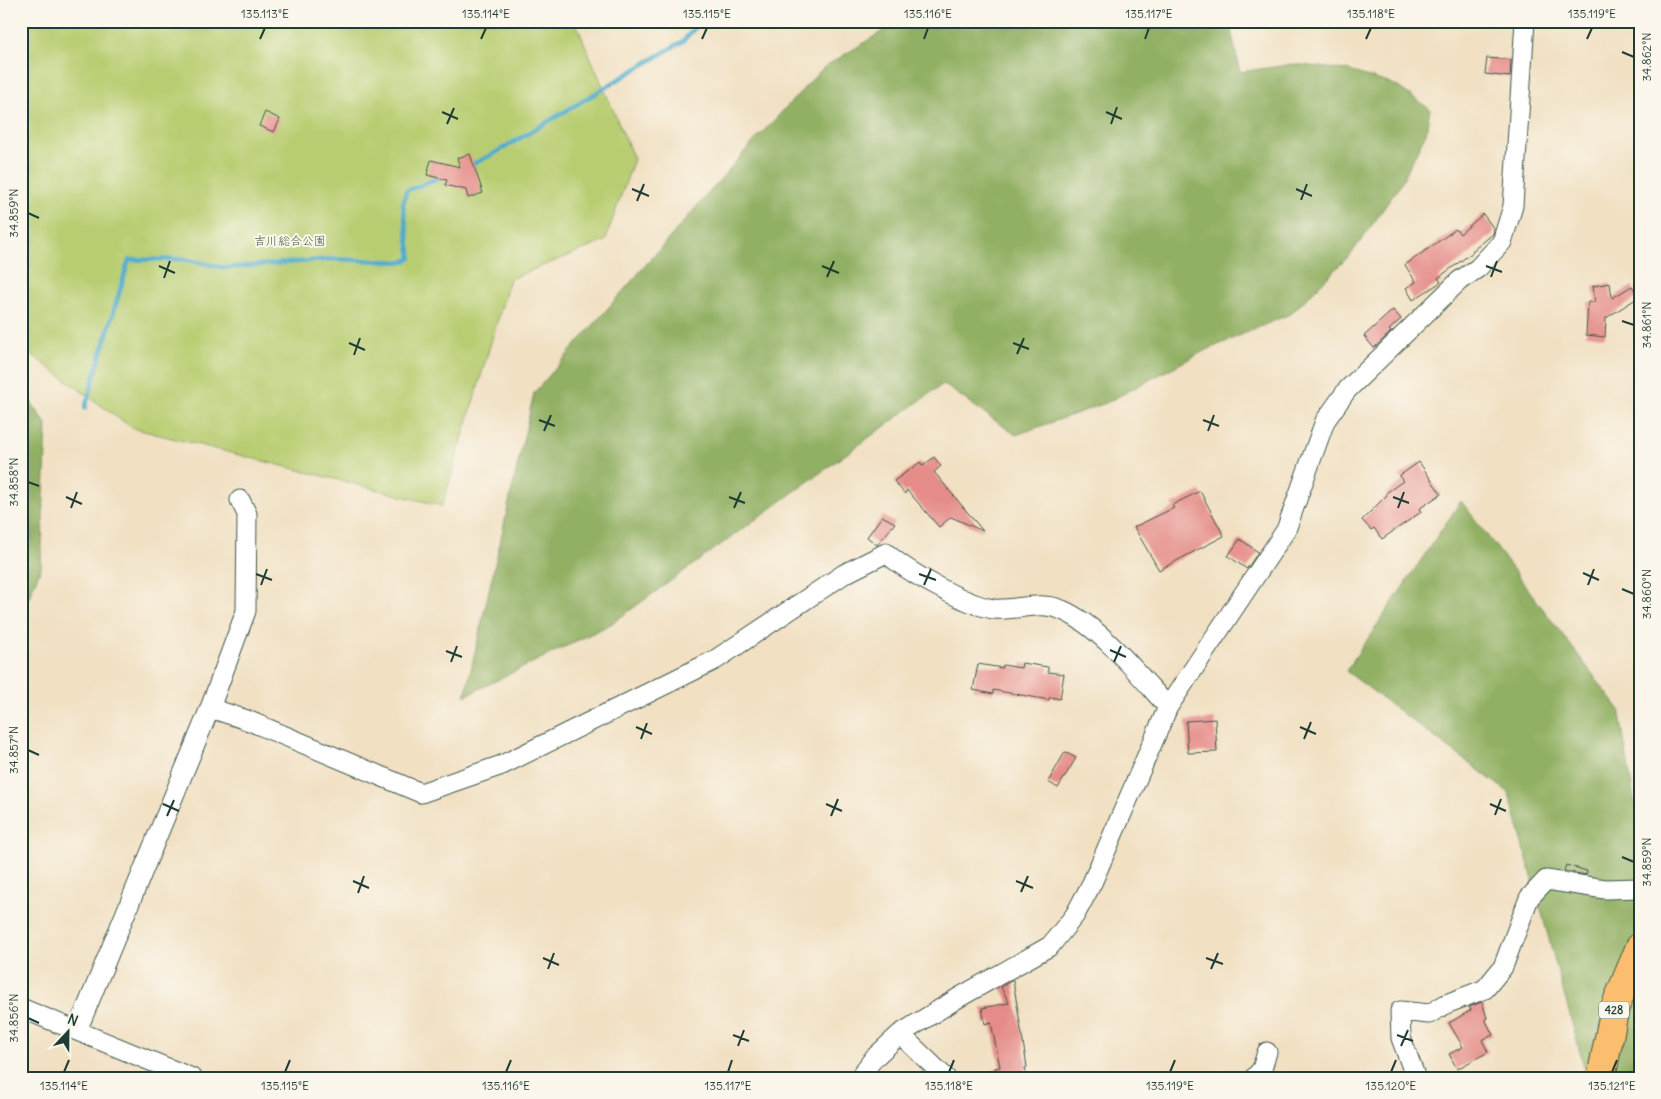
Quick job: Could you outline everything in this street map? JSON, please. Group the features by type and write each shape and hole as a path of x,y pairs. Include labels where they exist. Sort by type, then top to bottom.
{"highway":[{"name":"428","path":"1601,1078 1615,1008 1640,947"}],"street":[{"path":"859,1078 874,1058 900,1034 958,998 1050,946 1075,916 1092,883 1168,707 1286,530 1325,421 1347,390 1459,281 1478,268 1502,242 1513,206 1525,21"},
{"path":"78,1031 210,708 246,611 247,514 240,500"},
{"path":"210,708 247,720 421,793 502,765 715,660 844,574 886,553 898,563 974,604 994,609 1047,606 1060,609 1084,621 1168,707"},
{"path":"1413,1078 1414,1073 1401,1038 1400,1011 1429,1014 1446,1004 1485,989 1503,967 1529,898 1546,880 1605,889 1640,888"},
{"path":"21,1008 192,1078"},
{"path":"900,1034 946,1078"},
{"path":"1254,1078 1262,1069 1267,1052"}],"green space":[{"name":"吉川総合公園","path":"21,21 575,21 634,159 605,241 510,279 442,506 132,428 21,347"},
{"path":"899,21 1229,21 1240,72 1293,64 1346,70 1395,85 1430,109 1426,133 1399,187 1352,253 1292,313 1202,352 1106,403 1016,435 943,384 611,624 465,696 534,393 747,149 823,68"},
{"path":"21,388 47,425 41,568 21,616"},
{"path":"1461,501 1619,709 1640,835 1640,1078 1587,1078 1509,793 1346,671"}],"building":[{"path":"1487,58 1511,60 1510,77 1485,74"},
{"path":"265,112 280,119 274,132 259,126"},
{"path":"470,154 483,193 468,198 466,190 445,185 447,180 427,175 431,160 460,167 457,158"},
{"path":"1483,214 1494,229 1493,234 1473,252 1438,278 1441,282 1413,300 1406,288 1416,282 1405,265 1456,229 1460,234"},
{"path":"1610,283 1612,298 1632,286 1639,297 1606,318 1605,337 1586,335 1588,302 1595,302 1593,286"},
{"path":"1393,310 1401,319 1389,330 1391,332 1374,348 1364,336"},
{"path":"934,457 941,466 934,472 983,531 951,517 939,527 907,490 905,494 894,481 920,462 923,466"},
{"path":"1419,462 1441,494 1419,509 1421,512 1382,539 1374,528 1371,530 1362,520 1387,495 1386,493 1403,481 1399,476"},
{"path":"1200,491 1224,536 1159,570 1134,527 1174,508 1172,505"},
{"path":"882,516 895,523 877,545 867,537"},
{"path":"1240,539 1258,552 1247,569 1228,556"},
{"path":"1022,663 1048,667 1048,672 1064,674 1060,699 1050,697 1049,700 993,690 993,694 973,690 978,664 1002,668 1003,665 1021,668"},
{"path":"1215,719 1217,752 1188,753 1186,721"},
{"path":"1065,752 1076,758 1058,788 1048,782"},
{"path":"1566,865 1587,871 1586,875 1564,871"},
{"path":"1013,980 1027,1067 1025,1068 1027,1078 997,1078 995,1068 1000,1067 991,1022 985,1024 982,1008 1009,1003 1001,987"},
{"path":"1482,1002 1487,1018 1485,1019 1493,1035 1482,1040 1488,1052 1457,1069 1449,1054 1463,1047 1449,1023 1471,1010 1469,1007"}],"waterway":[{"path":"469,166 497,152 683,41 701,21"},
{"path":"85,408 129,260 183,259 226,268 333,259 403,262 411,258 403,205 406,191 443,176"}]}
